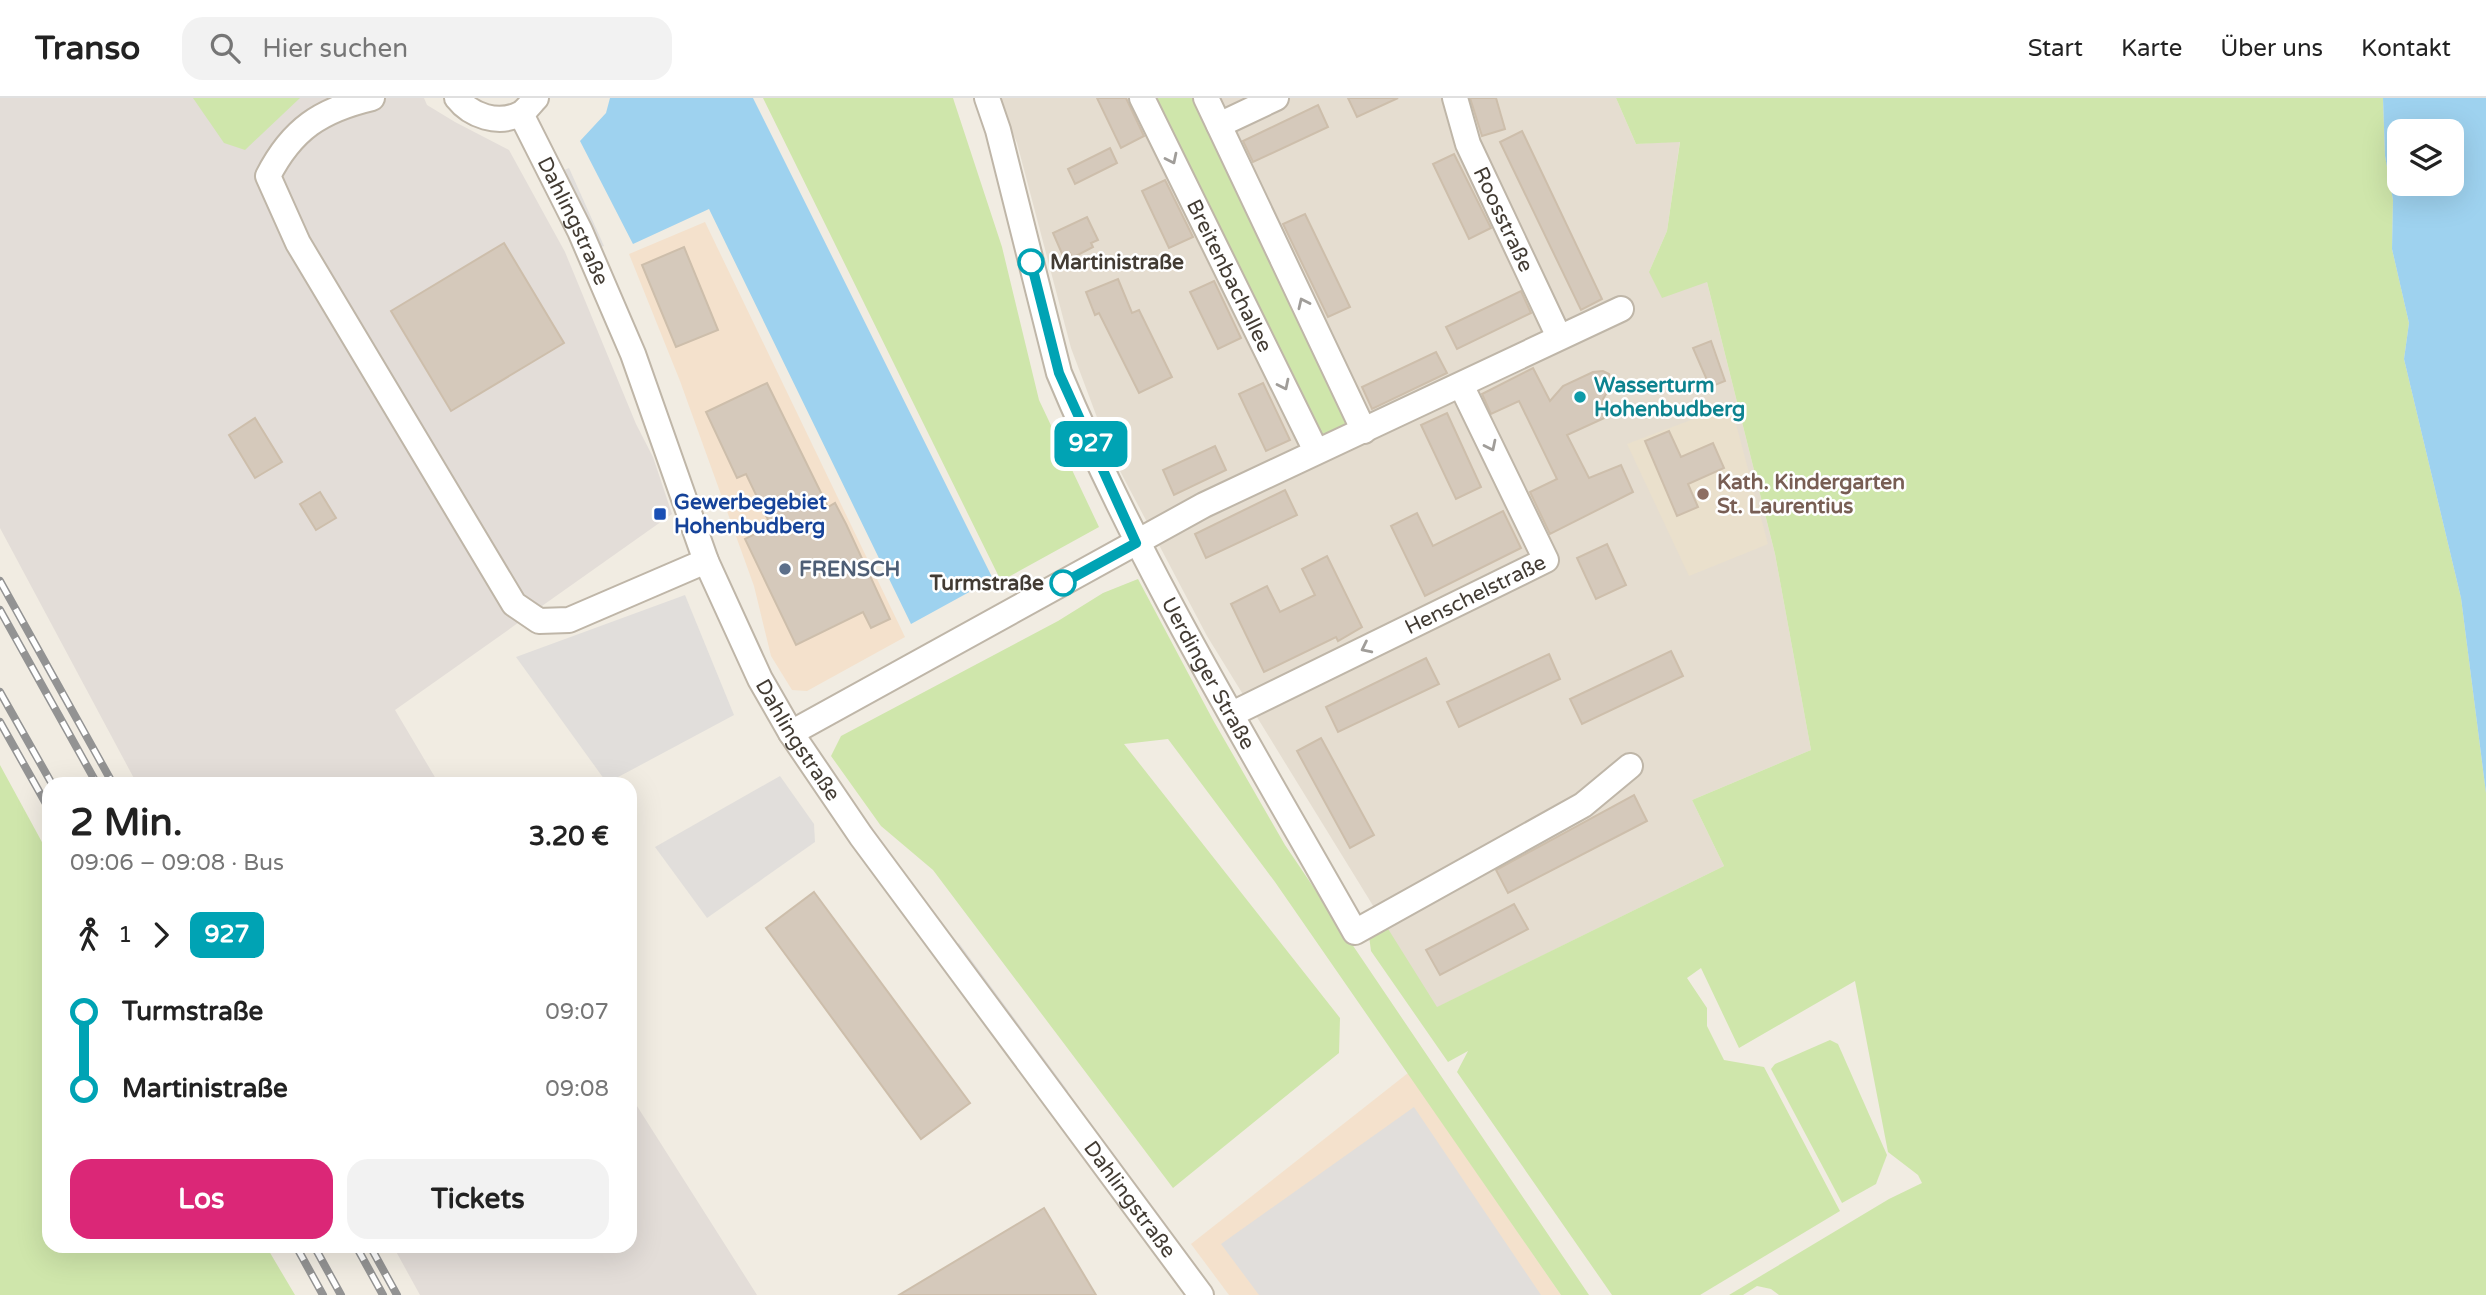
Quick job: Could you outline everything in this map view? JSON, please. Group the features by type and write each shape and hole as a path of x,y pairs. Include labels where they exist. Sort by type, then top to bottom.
{"street":[{"path":"372,98 315,117 293,137 268,176 298,243 514,604 539,621 569,620 706,561"},
{"name":"Dahlingstraße","path":"457,98 478,115 499,119 529,106 632,354 706,561 760,678 790,733 861,836 1201,1295"},
{"name":"Uerdinger Straße","path":"987,98 998,130 1059,373 1136,543 1355,932 1583,804 1630,765"},
{"name":"Breitenbachallee","path":"1142,98 1316,451"},
{"path":"1206,98 1364,431"},
{"path":"1219,125 1276,98"},
{"name":"Roosstraße","path":"1454,98 1468,144 1559,337"},
{"path":"790,733 1204,505 1621,309"},
{"name":"Henschelstraße","path":"1232,714 1545,560 1461,385"}],"shaded area":[{"path":"0,98 424,98 427,105 509,150 565,252 636,424 653,457 672,514 395,710 435,777 133,777 0,528"},
{"path":"998,98 1616,98 1636,144 1680,141 1667,231 1649,272 1707,282 1775,554 1811,750 1692,800 1724,866 1436,1008 1207,636 1110,452 1071,348 1017,143"},
{"path":"569,168 604,246 596,249 562,171"},
{"path":"705,222 905,637 807,691 792,690 771,656 754,586 680,381 629,254"},
{"name":"Kath. Kindergarten St. Laurentius","path":"1731,405 1768,544 1689,576 1627,444"},
{"path":"685,595 734,715 618,777 603,777 516,657"},
{"path":"780,776 814,824 815,842 707,918 655,847"},
{"path":"959,943 1068,1091 1063,1095 954,947"},
{"path":"1408,1073 1561,1295 1229,1295 1191,1244"},
{"path":"637,1106 757,1295 420,1295 397,1253 637,1253"},
{"path":"1414,1107 1541,1295 1259,1295 1221,1244"}],"green space":[{"path":"193,98 300,98 245,150 224,143"},
{"path":"763,98 953,98 1002,247 1039,400 1099,527 1001,581"},
{"path":"1152,98 1195,98 1350,425 1316,441"},
{"path":"1616,98 2383,98 2387,196 2392,196 2393,200 2392,249 2409,323 2404,359 2461,598 2486,793 2486,1295 1779,1295 1771,1289 1757,1286 1743,1295 1729,1295 1889,1199 1922,1183 1918,1175 1888,1152 1855,981 1739,1048 1701,968 1687,978 1707,1008 1707,1026 1724,1060 1764,1067 1840,1211 1700,1295 1612,1295 1457,1072 1468,1051 1448,1062 1371,951 1369,936 1385,924 1437,1007 1724,866 1692,800 1811,750 1775,554 1707,282 1662,298 1649,272 1667,231 1680,142 1636,144"},
{"path":"1138,579 1213,720 1285,845 1589,1295 1561,1295 1275,882 1168,739 1124,744 1340,1018 1339,1053 1173,1188 933,870 881,826 831,756 841,736 1058,621 1103,593"},
{"path":"0,765 42,842 42,1253 270,1253 295,1295 0,1295"},
{"path":"1830,1040 1838,1044 1887,1155 1876,1184 1842,1203 1771,1069 1775,1064"}],"water":[{"path":"610,98 753,98 993,579 911,624 709,209 633,244 580,141 606,113"},
{"path":"2383,98 2486,98 2486,793 2461,598 2404,359 2409,323 2392,249 2392,196 2464,196 2464,119 2387,119 2387,167"}],"building":[{"path":"1097,98 1126,98 1144,136 1121,148"},
{"path":"1348,98 1398,98 1357,117"},
{"path":"1470,98 1496,98 1505,129 1482,136"},
{"path":"1318,105 1328,127 1253,162 1243,141"},
{"path":"1522,131 1602,299 1581,310 1500,142"},
{"path":"1110,148 1117,163 1075,184 1068,169"},
{"path":"1454,154 1491,228 1469,239 1433,164"},
{"path":"1165,180 1193,237 1169,248 1142,191"},
{"path":"1305,214 1350,307 1328,317 1283,224"},
{"path":"1087,217 1098,240 1091,243 1093,247 1072,258 1070,253 1063,256 1053,233"},
{"path":"504,243 564,343 451,411 391,311"},
{"path":"684,247 718,330 676,347 642,265"},
{"path":"1118,279 1132,313 1139,310 1172,377 1139,393 1099,313 1095,315 1086,292"},
{"path":"1214,281 1241,338 1218,349 1190,292"},
{"path":"1521,291 1531,313 1457,349 1446,327"},
{"path":"1711,341 1725,381 1710,387 1693,348"},
{"path":"1436,352 1447,373 1372,409 1362,387"},
{"path":"1533,368 1550,401 1563,386 1593,372 1603,371 1609,374 1612,384 1603,399 1611,415 1567,435 1589,478 1621,465 1633,492 1550,534 1530,492 1557,479 1519,401 1491,414 1482,394"},
{"path":"767,383 828,507 835,503 846,524 890,619 871,628 863,612 796,645 745,539 771,526 746,474 737,478 706,412"},
{"path":"1263,383 1290,440 1266,451 1239,394"},
{"path":"1447,413 1481,487 1456,499 1421,425"},
{"path":"255,418 282,462 255,478 229,435"},
{"path":"1669,431 1681,457 1713,443 1724,468 1688,484 1698,507 1677,516 1645,441"},
{"path":"1215,446 1226,470 1174,495 1163,470"},
{"path":"1285,490 1297,515 1206,558 1195,534"},
{"path":"320,492 336,518 316,530 300,504"},
{"path":"1503,511 1521,548 1425,596 1391,526 1417,513 1433,546"},
{"path":"1607,544 1626,585 1596,599 1577,558"},
{"path":"1327,556 1362,627 1338,641 1336,637 1264,672 1231,604 1267,586 1280,612 1315,595 1302,569"},
{"path":"1671,651 1683,676 1582,724 1570,699"},
{"path":"1549,654 1560,679 1459,727 1447,702"},
{"path":"1426,658 1439,684 1338,732 1326,707"},
{"path":"1321,738 1374,835 1350,848 1297,751"},
{"path":"1634,795 1647,821 1508,893 1496,870"},
{"path":"814,892 970,1103 921,1139 766,928"},
{"path":"1514,904 1528,929 1440,975 1426,950"},
{"path":"1044,1208 1096,1295 899,1295"}],"railway":[{"path":"0,581 109,777"},
{"path":"0,610 93,777"},
{"path":"0,692 48,777"},
{"path":"0,722 42,797"},
{"path":"300,1253 323,1295"},
{"path":"318,1253 341,1295"},
{"path":"360,1253 383,1295"},
{"path":"374,1253 397,1295"}],"bus line":[{"name":"927","path":"1031,262 1059,373 1136,543 1063,583"}],"place":[{"name":"Martinistraße","path":"1031,262"},
{"name":"Wasserturm Hohenbudberg","path":"1580,397"},
{"name":"Kath. Kindergarten St. Laurentius","path":"1703,494"},
{"name":"Gewerbegebiet Hohenbudberg","path":"660,514"},
{"name":"FRENSCH","path":"785,569"},
{"name":"Turmstraße","path":"1063,583"}]}
